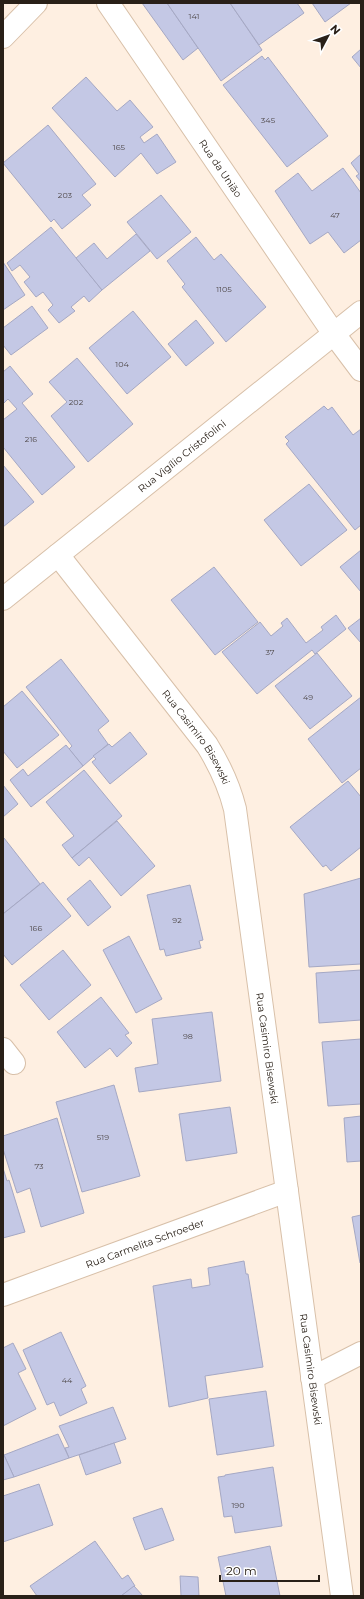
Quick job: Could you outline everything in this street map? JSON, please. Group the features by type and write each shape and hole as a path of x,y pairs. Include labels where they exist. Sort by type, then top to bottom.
{"street":[{"path":"3,37 36,3"},
{"name":"Rua da União","path":"108,3 334,334 361,370"},
{"name":"Rua Vigílio Cristofolini","path":"3,599 361,312"},
{"name":"Rua Casimiro Bisewski","path":"58,555 207,745 219,764 229,786 235,809 342,1596"},
{"name":"Rua Carmelita Schroeder","path":"3,1295 287,1191"},
{"path":"312,1378 361,1353"}],"building":[{"path":"142,3 167,3 198,48 183,60"},
{"path":"167,3 230,3 262,50 221,81"},
{"path":"230,3 297,3 304,13 259,45"},
{"path":"312,3 351,3 325,22"},
{"path":"361,49 361,68 352,57"},
{"path":"262,56 265,60 268,57 328,136 287,167 223,85"},
{"path":"86,77 117,111 130,100 153,127 140,137 144,143 157,134 176,162 157,174 141,153 115,177 52,108"},
{"path":"48,125 96,184 82,195 91,205 62,229 54,219 51,222 3,163"},
{"path":"361,154 361,182 356,176 359,174 351,163"},
{"path":"343,168 361,193 361,240 344,253 328,232 310,244 275,191 298,173 312,191"},
{"path":"161,195 191,232 157,259 127,222"},
{"path":"51,227 102,290 89,302 84,296 71,307 75,311 59,323 48,310 53,305 43,292 36,297 24,282 30,277 20,265 12,271 7,263"},
{"path":"136,234 150,251 102,290 76,258 94,243 107,259"},
{"path":"196,237 214,260 221,254 266,307 226,342 182,287 185,284 167,261"},
{"path":"3,262 25,295 3,310"},
{"path":"32,306 48,328 11,355 3,345 3,328"},
{"path":"133,311 171,357 127,394 89,348"},
{"path":"196,320 214,343 186,366 168,344"},
{"path":"77,358 133,424 88,462 51,416 67,402 49,382"},
{"path":"10,366 33,394 22,403 75,467 42,495 3,447 3,420 17,409 8,399 3,404 3,372"},
{"path":"324,406 328,410 332,407 353,435 361,429 361,525 355,530 286,444 289,441 285,437"},
{"path":"3,465 34,502 3,527"},
{"path":"309,484 347,530 301,566 264,520"},
{"path":"361,550 361,592 340,567"},
{"path":"214,567 258,622 215,655 171,600"},
{"path":"336,615 346,629 315,654 312,650 257,694 222,652 260,622 271,636 283,626 281,623 287,618 306,643 323,630 321,627"},
{"path":"361,618 361,643 348,628"},
{"path":"317,653 352,696 310,729 275,686"},
{"path":"61,659 109,721 98,730 108,744 83,766 69,749 72,746 26,687"},
{"path":"22,691 59,735 17,768 3,751 3,707"},
{"path":"361,697 361,768 342,783 308,739"},
{"path":"130,732 147,754 110,784 92,762 96,759 93,756 109,744 112,747"},
{"path":"66,745 83,766 31,807 10,780 23,769 28,776"},
{"path":"84,770 122,816 72,858 62,845 74,836 46,802"},
{"path":"348,781 361,797 361,847 331,871 326,865 323,867 290,827"},
{"path":"3,785 18,804 3,817"},
{"path":"117,821 155,866 121,896 89,857 79,866 72,858"},
{"path":"4,838 40,884 3,914 3,839"},
{"path":"361,878 361,964 309,967 304,894"},
{"path":"90,880 111,907 88,926 67,899"},
{"path":"43,882 71,916 12,965 3,954 3,914"},
{"path":"190,885 203,940 199,941 201,948 166,956 164,949 160,950 147,895"},
{"path":"129,936 162,999 136,1013 103,950"},
{"path":"63,950 91,985 49,1020 20,985"},
{"path":"361,970 361,1020 319,1023 316,973"},
{"path":"101,997 129,1033 125,1035 132,1043 117,1057 110,1048 85,1068 57,1032"},
{"path":"212,1012 221,1081 139,1092 135,1068 158,1064 152,1019"},
{"path":"361,1039 361,1104 328,1106 322,1042"},
{"path":"114,1085 140,1176 82,1192 56,1102"},
{"path":"230,1107 237,1153 186,1161 179,1114"},
{"path":"361,1116 361,1161 347,1162 344,1118"},
{"path":"57,1118 84,1213 41,1227 30,1188 17,1193 3,1149 3,1136"},
{"path":"3,1168 7,1181 9,1180 25,1232 3,1238"},
{"path":"361,1215 361,1263 360,1263 352,1217"},
{"path":"244,1261 246,1274 248,1274 263,1367 205,1376 208,1398 169,1407 153,1286 191,1279 192,1288 210,1285 208,1268"},
{"path":"61,1332 86,1386 81,1389 87,1403 60,1416 54,1402 47,1405 23,1350"},
{"path":"13,1343 26,1369 18,1373 36,1409 3,1426 3,1348"},
{"path":"266,1391 274,1446 217,1455 209,1399"},
{"path":"113,1407 126,1439 69,1458 65,1448 69,1447 59,1426"},
{"path":"58,1434 69,1458 14,1477 4,1455"},
{"path":"114,1443 121,1463 86,1475 79,1455"},
{"path":"3,1453 14,1477 3,1480"},
{"path":"273,1467 282,1526 235,1533 232,1516 224,1517 218,1477"},
{"path":"39,1484 53,1525 3,1542 3,1496"},
{"path":"162,1508 174,1540 145,1550 133,1518"},
{"path":"95,1541 122,1579 128,1575 135,1586 121,1596 37,1596 30,1586"},
{"path":"270,1546 280,1596 226,1596 218,1557"},
{"path":"180,1576 198,1577 199,1596 181,1596"},
{"path":"134,1586 143,1596 121,1596"}]}
